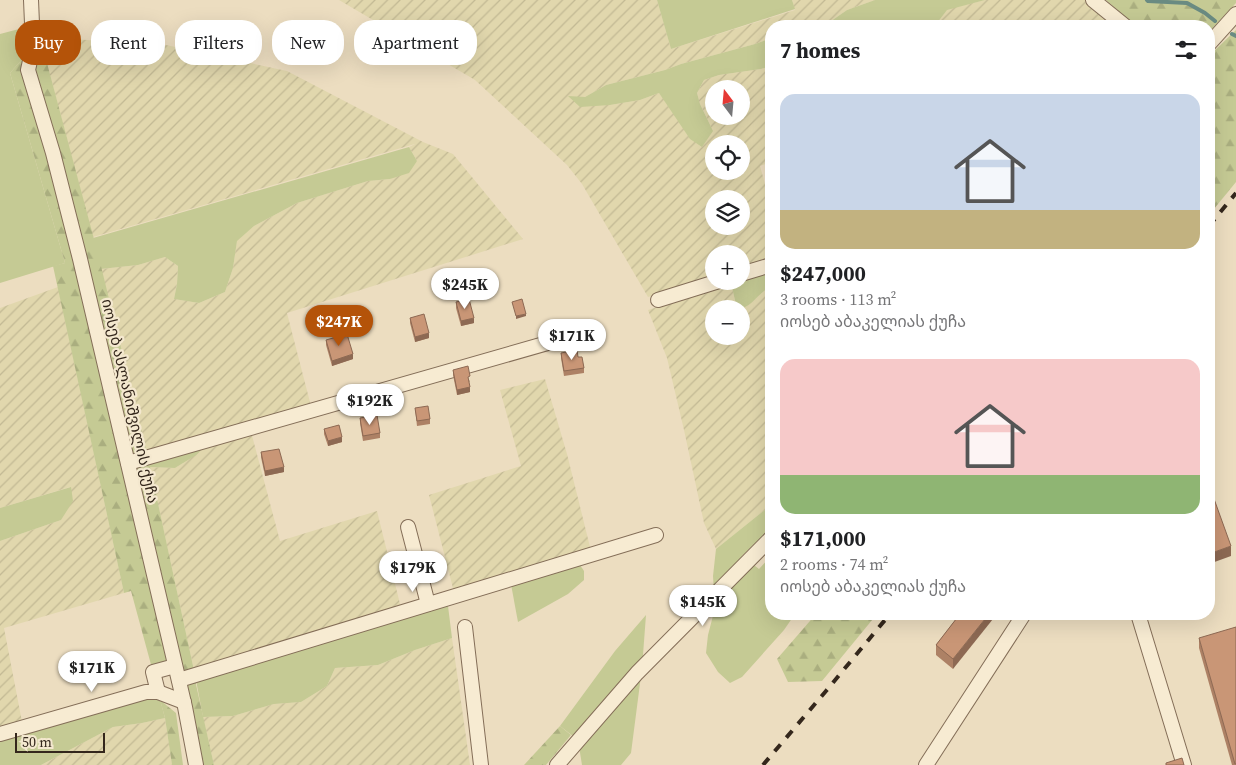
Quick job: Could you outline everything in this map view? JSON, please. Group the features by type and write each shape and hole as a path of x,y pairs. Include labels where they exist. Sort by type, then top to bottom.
{"street":[{"name":"იოსებ ასლანიშვილის ქუჩა","path":"31,0 33,47 28,70 53,153 80,259 179,680 196,765"},
{"path":"1093,0 1118,20"},
{"path":"1215,37 1236,14"},
{"path":"750,271 765,267"},
{"path":"658,300 705,285"},
{"path":"128,463 586,332"},
{"path":"408,527 428,604"},
{"path":"179,680 656,535"},
{"path":"557,765 637,673 765,544"},
{"path":"926,765 1020,620"},
{"path":"1140,620 1184,765"},
{"path":"464,627 481,765"},
{"path":"158,692 152,672 175,666"},
{"path":"0,734 146,692 158,692 184,702"}],"shaded area":[{"path":"339,0 657,0 671,49 795,10 792,0 875,0 847,10 833,20 765,20 765,40 665,70 606,85 585,97 610,105 640,100 659,93 668,104 713,131 710,125 750,125 750,80 705,80 705,114 697,93 704,80 719,75 765,68 765,164 760,166 765,184 765,260 750,264 750,245 705,245 705,279 648,297 582,184 567,165 475,80 450,65 477,65 477,20 373,20"},
{"path":"985,0 1106,0 1128,20 939,20 947,9"},
{"path":"81,40 91,40 91,65 165,65 165,45 175,47 175,65 259,65 287,71 423,142 453,154 523,239 287,313 312,410 250,428 280,541 377,511 402,612 195,675 150,467 175,468 183,463 148,457 101,269 138,265 165,257 178,266 174,299 199,303 225,292 233,268 237,240 254,226 297,203 368,181 390,179 417,161 409,147 415,144 93,237 47,65 81,65"},
{"path":"58,287 124,593 4,628 23,727 0,734 0,541 61,520 70,487 0,508 0,308"},
{"path":"709,290 733,290 735,300 705,300 705,345 750,345 750,303 765,290 765,510 716,549 704,523 667,358 648,310"},
{"path":"545,379 567,454 592,555 455,596 429,495 521,466 500,390"},
{"path":"452,638 470,765 214,765 203,717 233,716 274,704 301,702 327,686 335,668 378,665"},
{"path":"165,718 172,765 41,765 113,727"}],"green space":[{"path":"657,0 792,0 795,9 671,49"},
{"path":"875,0 985,0 947,10 939,20 833,20 847,10"},
{"path":"1106,0 1236,0 1236,3 1215,26 1215,20 1128,20"},
{"path":"15,30 15,65 17,65 10,73 65,263 0,283 0,34"},
{"path":"1236,30 1236,182 1215,208 1215,50"},
{"path":"765,40 765,68 719,75 704,80 697,93 705,114 705,125 710,125 713,131 710,135 705,135 705,143 702,147 690,139 659,93 640,100 580,107 568,96 585,97 606,85"},
{"path":"17,65 48,65 98,254 148,457 195,675 179,680 175,666 153,672 131,591 124,593 53,266 65,263 10,73"},
{"path":"409,147 417,161 409,173 390,179 368,181 297,203 254,226 237,241 233,268 225,292 199,303 174,299 178,266 165,257 138,265 101,269 93,238"},
{"path":"765,272 765,290 750,304 750,300 735,300 733,290 750,290 750,277"},
{"path":"214,438 196,455 175,468 150,467 148,457"},
{"path":"71,487 73,501 61,520 0,541 0,508"},
{"path":"765,510 765,534 742,556 759,569 765,562 765,620 791,620 742,677 730,683 718,672 706,653 708,635 715,608 713,576 716,549"},
{"path":"576,559 584,571 584,580 568,594 518,622 510,579"},
{"path":"447,598 452,638 378,665 335,668 327,686 301,702 274,704 233,716 203,717 195,675"},
{"path":"646,615 642,668 631,753 621,765 582,765 578,740 560,726 615,651"},
{"path":"811,620 872,620 822,681 788,682 777,659"},
{"path":"195,680 214,765 202,765 185,683"},
{"path":"158,692 165,718 113,727 41,765 0,765 0,734"},
{"path":"160,700 176,713 183,765 172,765 165,718"},
{"path":"560,726 571,735 546,765 524,765"}],"building":[{"path":"469,299 474,318 461,321 456,302"},
{"path":"522,299 526,314 516,316 512,302"},
{"path":"424,314 429,333 415,337 410,318"},
{"path":"347,334 353,354 332,361 326,340"},
{"path":"577,350 578,357 582,357 584,368 564,371 561,353"},
{"path":"468,366 470,387 457,390 453,370"},
{"path":"428,406 430,419 417,421 415,408"},
{"path":"377,415 380,433 363,436 360,418"},
{"path":"339,425 342,437 328,441 324,429"},
{"path":"279,449 284,467 265,471 261,452"},
{"path":"1215,502 1231,546 1215,552"},
{"path":"955,620 984,620 953,659 936,645"},
{"path":"1236,627 1236,764 1235,764 1199,638"},
{"path":"1182,758 1184,765 1166,765 1166,763"}],"waterway":[{"path":"1147,0 1187,3 1214,20"},
{"path":"1232,34 1236,36"}],"railway":[{"path":"1215,219 1236,193"},
{"path":"763,765 885,620"}]}
